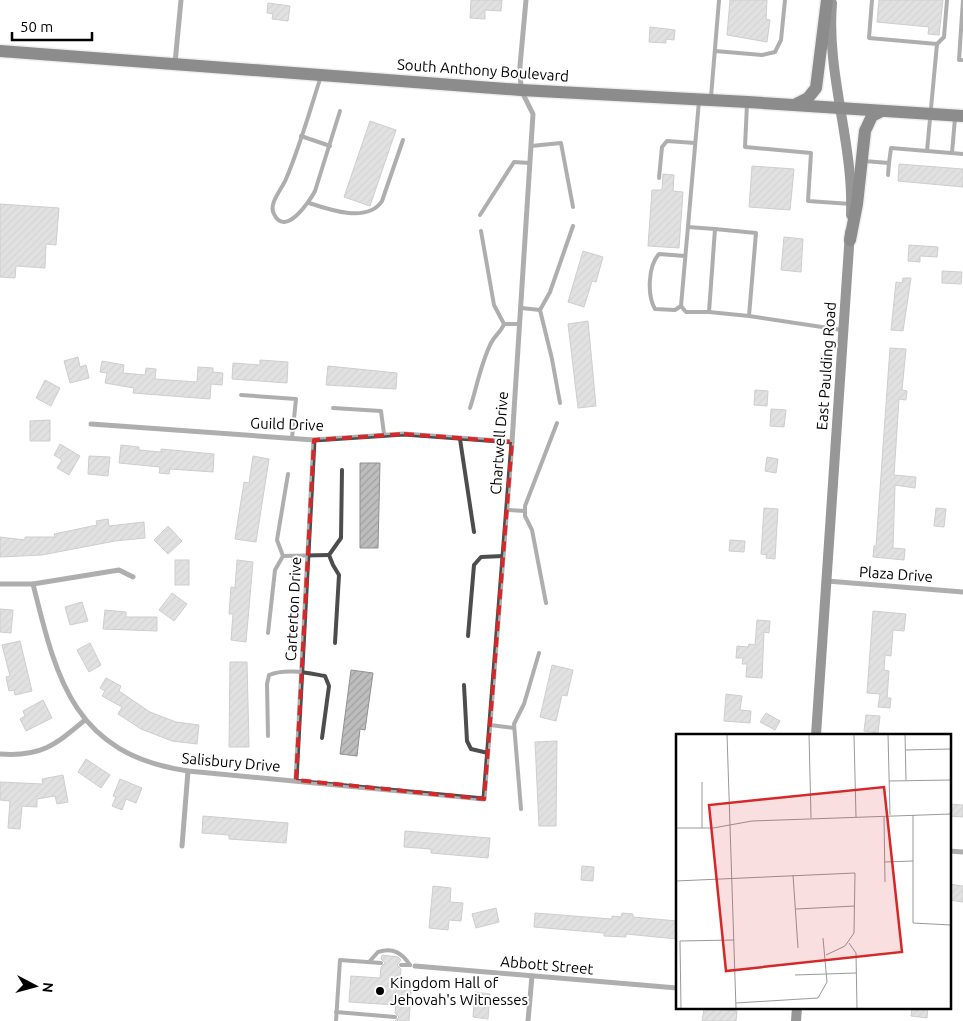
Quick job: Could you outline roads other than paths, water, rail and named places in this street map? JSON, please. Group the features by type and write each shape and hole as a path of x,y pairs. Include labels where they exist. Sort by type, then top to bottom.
{"main road":[{"path":"794,104 808,98 816,88 827,0"},
{"name":"East Paulding Road","path":"816,734 851,204 832,44 832,0"},
{"name":"South Anthony Boulevard","path":"0,51 522,90 794,104 959,116"},
{"path":"850,240 857,204 867,125 872,116 882,110"},
{"path":"796,1021 797,1008"}],"street":[{"path":"175,63 181,0"},
{"path":"522,90 520,66 526,0"},
{"name":"Chartwell Drive","path":"484,799 512,442 533,114 522,90"},
{"name":"Guild Drive","path":"91,424 314,440 384,434 512,442"},
{"name":"Carterton Drive","path":"296,780 314,440"},
{"path":"0,584 32,584 120,570 133,577"},
{"name":"Plaza Drive","path":"827,581 963,592"},
{"name":"Salisbury Drive","path":"32,584 59,677 85,720 112,744 139,759 167,768 188,771 484,799"},
{"path":"0,754 22,756 43,751 61,741 85,720"},
{"path":"182,846 188,771"},
{"path":"950,851 963,852"},
{"name":"Abbott Street","path":"413,966 676,988"},
{"path":"528,1021 532,976"}],"lane":[{"path":"719,0 715,51 695,143 681,306 686,312 750,316 844,330"},
{"path":"715,51 762,55 775,52 780,40 785,0"},
{"path":"872,0 869,38 937,44"},
{"path":"927,151 937,44 944,37 947,0"},
{"path":"962,0 958,60 963,60"},
{"path":"322,74 288,173 272,208 274,215 279,220 294,219 309,204 340,112"},
{"path":"748,102 745,147 811,153 808,201 851,204"},
{"path":"952,153 959,116"},
{"path":"301,136 330,146"},
{"path":"309,204 345,212 371,212 378,208 403,140"},
{"path":"659,178 662,147 667,141 695,143"},
{"path":"531,146 561,143 573,207"},
{"path":"888,175 891,148 963,154"},
{"path":"862,160 890,163"},
{"path":"480,215 514,162 530,163"},
{"path":"560,403 540,310 550,292 573,226"},
{"path":"688,227 756,233 750,316"},
{"path":"709,312 715,230"},
{"path":"470,408 486,354 492,341 502,331 504,324 494,305 480,231"},
{"path":"681,306 675,310 654,309 649,299 653,260 659,254 685,256"},
{"path":"521,308 540,310"},
{"path":"504,324 520,324"},
{"path":"242,395 296,399 292,438"},
{"path":"334,408 381,411 384,434"},
{"path":"546,603 532,530 525,512 525,506 556,423"},
{"path":"460,439 474,532"},
{"path":"329,555 341,538 342,470"},
{"path":"283,556 277,540 288,474"},
{"path":"507,510 525,512"},
{"path":"283,556 329,555"},
{"path":"329,555 332,566 339,575 335,643"},
{"path":"268,633 275,570 283,556"},
{"path":"468,636 474,564 481,557 503,556"},
{"path":"521,809 514,728 524,704 539,653"},
{"path":"268,736 267,684 269,675 276,672 302,672 325,676 329,686 322,738"},
{"path":"464,685 467,741 471,749 488,753"},
{"path":"490,725 514,728"},
{"path":"369,962 378,952 391,951 403,956 413,966"},
{"path":"336,1021 340,960 381,963"},
{"path":"401,965 413,966"},
{"path":"336,1012 395,1017"}],"place":[{"name":"Kingdom Hall of Jehovah's Witnesses","path":"380,991"}]}
